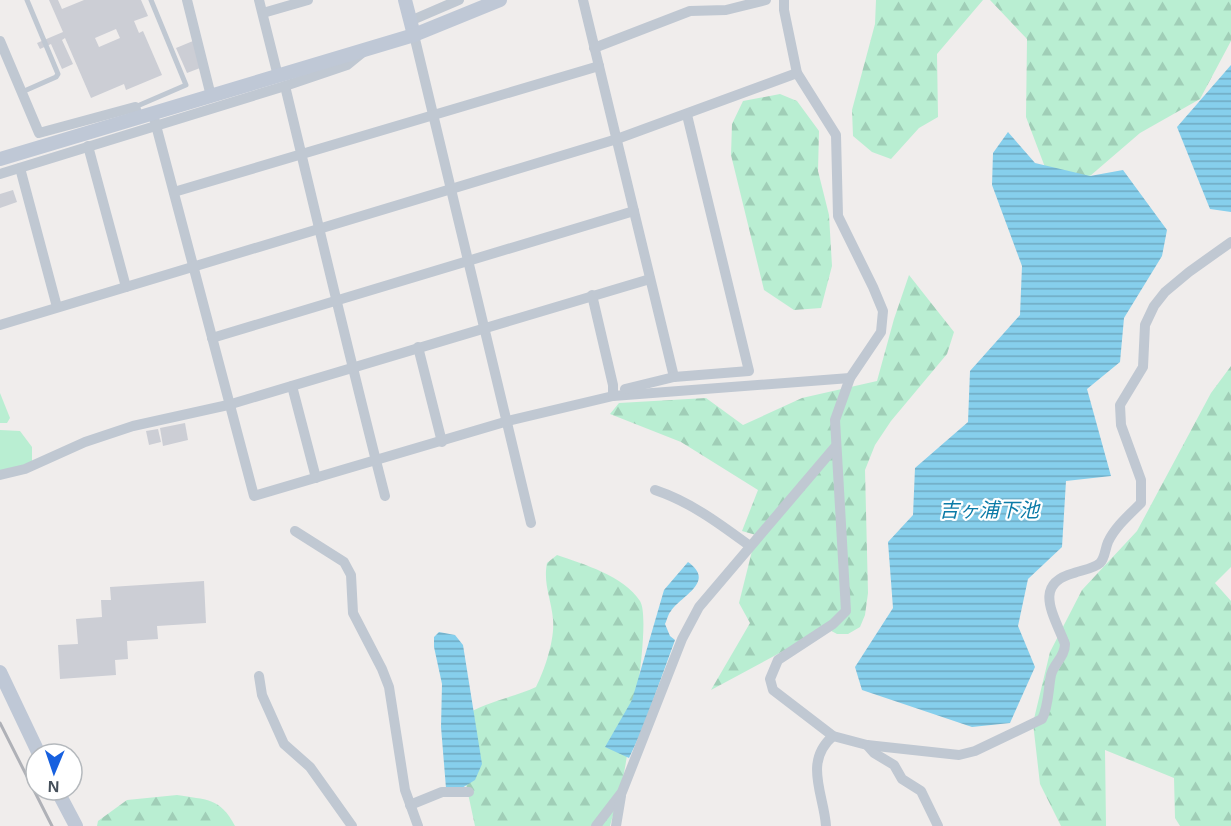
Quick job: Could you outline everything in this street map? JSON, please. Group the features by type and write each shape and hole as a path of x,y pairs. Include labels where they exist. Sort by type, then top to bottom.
{"street":[{"path":"187,0 211,96"},
{"path":"259,0 301,154 385,496"},
{"path":"263,13 308,0"},
{"path":"405,0 531,523"},
{"path":"410,21 445,3 459,0"},
{"path":"0,41 39,133 137,113 155,120 282,81 365,50 414,35 500,0"},
{"path":"583,0 674,377"},
{"path":"594,48 690,11 726,10 766,0"},
{"path":"784,0 797,73 836,135 838,216 883,312 881,332 850,378 835,420 846,611 833,624 778,660 770,680 773,690 833,736 867,745 958,754 975,751 1042,719 1047,710 1052,673 1065,651 1065,644 1048,600 1051,585 1061,576 1094,567 1102,561 1107,543 1115,530 1141,503 1141,480 1121,425 1120,405 1143,367 1145,325 1154,306 1165,292 1231,242"},
{"path":"174,192 598,66"},
{"path":"0,325 617,139 797,73"},
{"path":"0,174 88,146 211,96 282,81"},
{"path":"0,159 137,113"},
{"path":"618,395 623,390 674,377 749,371 687,115"},
{"path":"155,120 228,405 254,496 508,422 618,395 850,378"},
{"path":"88,146 126,287"},
{"path":"20,168 57,307"},
{"path":"212,338 634,211"},
{"path":"0,475 25,469 85,442 133,426 228,405 651,279"},
{"path":"592,295 613,385 618,395"},
{"path":"418,347 442,442"},
{"path":"292,386 316,478"},
{"path":"616,826 622,792 682,639 699,607 835,447"},
{"path":"656,489 706,514 750,546"},
{"path":"295,531 344,562 351,575 353,613 389,687 405,790 418,826"},
{"path":"0,672 33,742"},
{"path":"259,676 262,695 284,744 310,767 352,826"},
{"path":"826,826 825,812 818,788 817,759 826,742 833,736"},
{"path":"867,745 874,753 894,765 902,779 921,791 938,826"},
{"path":"410,805 417,800 442,792 469,792"},
{"path":"596,826 622,792"},
{"path":"63,802 76,826"}],"lane":[{"path":"21,92 56,77 58,74 27,0"},
{"path":"137,113 186,85 151,0"}],"green space":[{"path":"876,0 983,0 937,54 938,117 919,128 891,159 872,152 853,136 852,110 875,24"},
{"path":"990,0 1231,0 1231,41 1200,99 1140,133 1090,176 1054,191 1026,117 1027,39"},
{"path":"780,94 797,101 819,131 818,171 829,215 832,266 821,308 794,310 764,290 731,155 732,124 743,101"},
{"path":"909,275 954,332 947,354 891,421 875,445 865,470 868,593 865,615 860,627 848,634 837,634 826,628 711,690 750,623 739,603 756,535 742,531 758,490 681,442 610,414 619,403 706,398 743,425 802,398 877,381"},
{"path":"1231,366 1231,567 1215,583 1231,601 1231,826 1180,826 1175,818 1174,778 1105,750 1106,826 1061,826 1040,784 1033,723 1050,652 1082,590 1137,531 1211,393"},
{"path":"0,393 10,418 7,423 0,423"},
{"path":"0,430 20,431 32,447 32,464 0,472"},
{"path":"557,555 614,578 633,592 640,601 643,613 642,656 620,793 610,826 475,826 464,775 462,717 479,708 536,687 546,663 553,627 546,578 547,563"},
{"path":"177,795 204,799 218,805 235,826 97,826 98,821 127,800"}],"water":[{"path":"1231,65 1231,212 1210,209 1177,127"},
{"name":"吉ヶ浦下池","path":"1008,132 1035,163 1090,176 1123,170 1167,230 1162,256 1124,318 1120,362 1087,389 1111,476 1066,481 1062,547 1028,579 1018,626 1035,667 1010,723 972,727 862,690 855,667 893,608 888,542 913,515 915,468 968,422 970,371 1020,315 1022,266 992,185 993,153"},
{"path":"688,562 696,569 699,576 698,582 670,612 665,624 670,636 675,640 643,728 629,758 605,747 632,700 664,590"},
{"path":"439,632 455,635 463,645 482,764 475,780 462,788 446,788 441,727 442,684 434,647 434,637"}],"building":[{"path":"49,0 58,0 62,9 84,0 141,0 148,16 134,21 139,33 143,31 162,75 126,90 124,84 91,98 65,38 62,40 73,64 62,69 51,44 40,49 37,43 63,32","holes":["116,29 120,38 99,47 95,38"]},
{"path":"193,41 200,68 187,73 176,48"},
{"path":"13,190 17,202 0,208 0,194"},
{"path":"185,423 188,440 163,446 160,428"},
{"path":"158,429 161,442 149,445 146,431"},
{"path":"204,581 206,623 157,626 158,639 127,641 128,659 115,660 116,675 60,679 58,645 78,644 76,619 102,617 101,600 111,600 110,587"}],"railway":[{"path":"0,723 52,826"}]}
